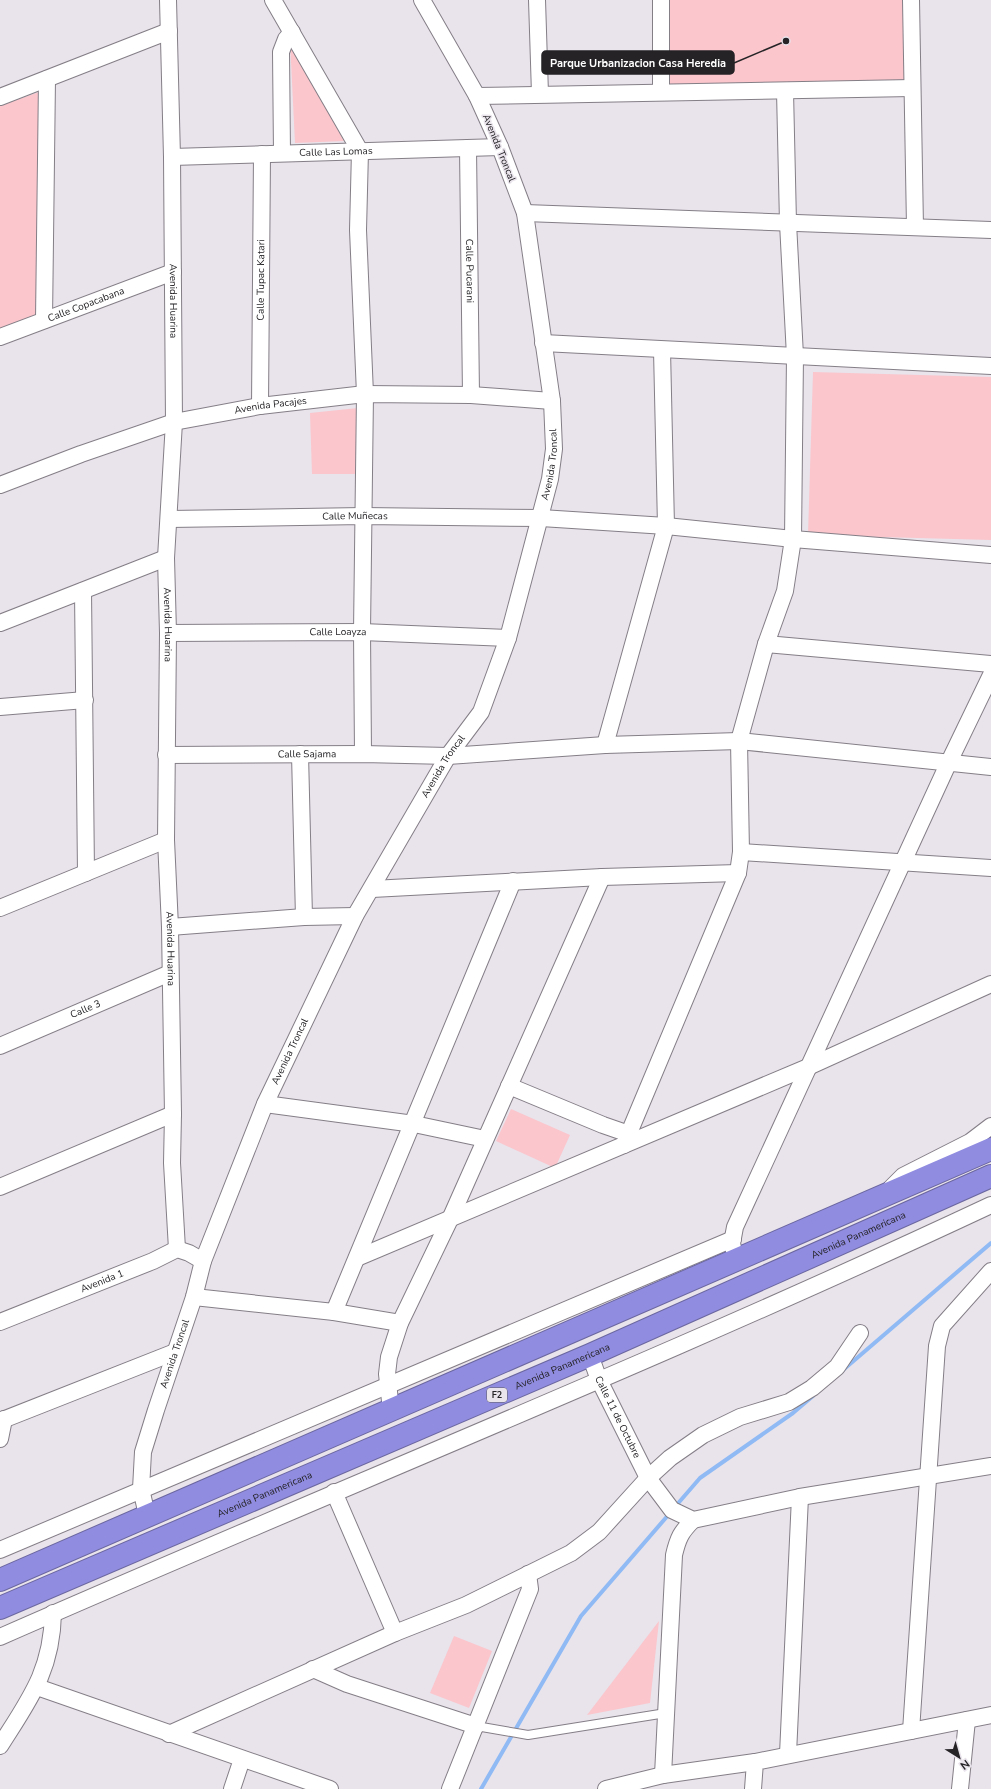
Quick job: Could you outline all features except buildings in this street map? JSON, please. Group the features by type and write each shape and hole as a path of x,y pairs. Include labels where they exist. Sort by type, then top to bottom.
{"highway":[{"path":"0,1580 391,1410 735,1249 881,1197 991,1149"},
{"name":"Avenida Panamericana","path":"0,1608 590,1355 991,1176"}],"street":[{"name":"Avenida Huarina","path":"168,0 172,157 174,422 166,558 168,632 166,840 170,927 172,1163 177,1249"},
{"path":"273,0 360,151 358,230 366,394 363,516 362,754"},
{"name":"Avenida Troncal","path":"147,1515 141,1489 143,1452 194,1297 203,1261 265,1104 355,916 448,756 481,712 508,638 541,518 550,479 554,450 552,401 525,213 500,147 478,96 422,0"},
{"path":"537,0 540,94"},
{"path":"661,0 661,92"},
{"path":"911,0 915,227"},
{"path":"0,97 169,31"},
{"path":"282,153 281,52 286,39 292,32"},
{"path":"44,320 47,79"},
{"path":"478,96 661,92 784,92 912,88"},
{"path":"626,1140 738,873 740,852 739,742 766,644 785,592 793,540 795,356 788,223 784,92"},
{"name":"Calle Las Lomas","path":"172,157 500,147"},
{"name":"Calle Pucarani","path":"468,148 471,395"},
{"name":"Calle Tupac Katari","path":"260,406 262,154"},
{"path":"525,213 991,230"},
{"name":"Calle Copacabana","path":"0,337 172,272"},
{"path":"543,343 991,366"},
{"path":"605,745 666,526 662,350"},
{"name":"Avenida Pacajes","path":"0,486 80,454 174,422 260,406 366,394 471,395 552,401"},
{"name":"Calle Muñecas","path":"169,519 363,516 541,518 666,526 793,540 991,556"},
{"path":"0,624 166,558"},
{"path":"83,591 86,873"},
{"name":"Calle Loayza","path":"168,632 362,632 508,638"},
{"path":"766,644 991,664"},
{"path":"0,1550 141,1489 388,1386 735,1249 735,1227 903,861 991,674"},
{"path":"0,706 85,700"},
{"name":"Calle Sajama","path":"166,756 300,754 448,756 605,745 739,742 948,764 991,767"},
{"path":"300,754 304,917"},
{"path":"0,908 166,840"},
{"path":"740,852 903,861 991,868"},
{"path":"372,889 602,877 738,873"},
{"path":"391,1410 387,1374 389,1357 400,1323 452,1218 485,1139 602,877"},
{"path":"334,1312 414,1124 513,882"},
{"path":"170,927 304,917 355,916"},
{"name":"Calle 3","path":"0,1046 170,973"},
{"path":"357,1258 452,1218 626,1140 808,1067 991,984"},
{"path":"509,1086 603,1125 626,1140"},
{"path":"265,1104 414,1124 485,1139"},
{"path":"0,1187 172,1114"},
{"path":"881,1197 903,1176 970,1142 991,1126"},
{"path":"0,1637 334,1492 800,1293 991,1205"},
{"path":"177,1249 189,1253 203,1261"},
{"name":"Avenida 1","path":"0,1322 153,1261 177,1249"},
{"path":"911,1731 927,1477 938,1346 942,1326 991,1271"},
{"path":"194,1297 334,1312 400,1323"},
{"path":"169,1734 395,1633 466,1605 571,1553 598,1532 648,1478 670,1458 703,1435 740,1417 789,1402 812,1388 837,1367 860,1333"},
{"path":"0,1439 2,1420 175,1352"},
{"name":"Calle 11 de Octubre","path":"590,1355 599,1380 648,1478 672,1510 693,1520"},
{"path":"663,1775 674,1555 678,1538 683,1530 693,1520 800,1497 991,1466"},
{"path":"334,1492 395,1633"},
{"path":"788,1754 800,1497"},
{"path":"450,1789 530,1589 528,1574"},
{"path":"0,1746 37,1687 48,1657 53,1635 53,1613"},
{"path":"313,1669 347,1684 476,1726"},
{"path":"37,1687 330,1789"},
{"path":"606,1789 663,1775 755,1762 788,1754 991,1716"},
{"path":"960,1789 967,1720"},
{"path":"232,1789 242,1759"},
{"path":"753,1789 755,1762"}],"lane":[{"path":"476,1726 528,1735 666,1713"}],"shaded area":[{"path":"666,0 905,0 906,81 667,87"},
{"path":"290,41 344,141 295,143"},
{"path":"39,92 39,316 0,330 0,106"},
{"path":"813,372 991,377 991,540 808,535"},
{"path":"358,408 358,474 312,474 310,413"},
{"path":"511,1109 570,1135 555,1168 496,1141"},
{"path":"659,1621 650,1703 587,1715"},
{"path":"454,1636 492,1651 469,1708 430,1693"}],"waterway":[{"path":"843,1370 991,1243"},
{"path":"674,1508 700,1478 793,1413 813,1396"},
{"path":"481,1789 581,1616 670,1513"}],"place":[{"name":"Parque Urbanizacion Casa Heredia","path":"786,41"}]}
